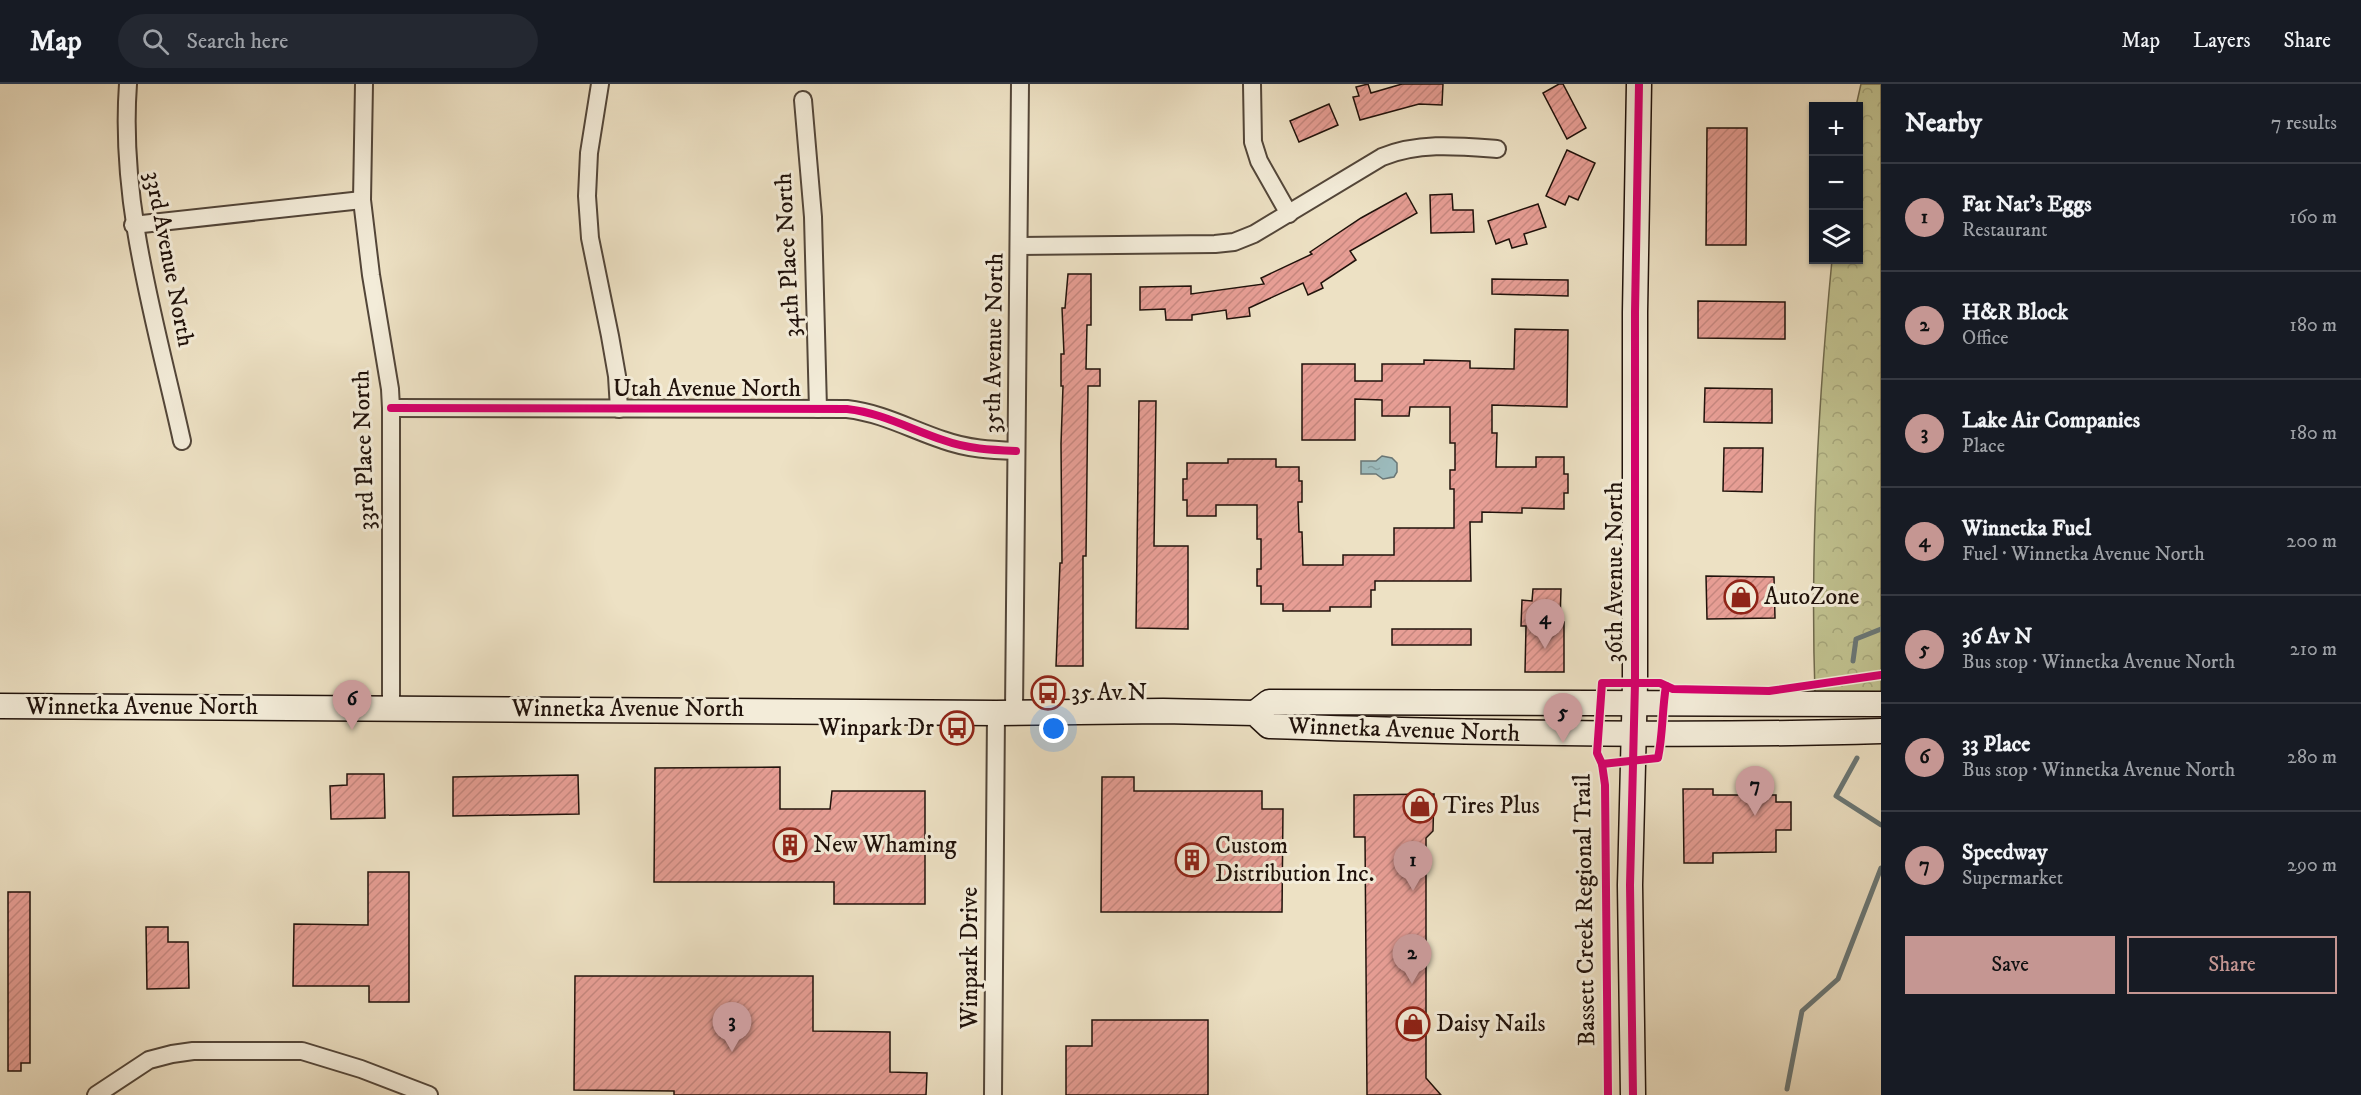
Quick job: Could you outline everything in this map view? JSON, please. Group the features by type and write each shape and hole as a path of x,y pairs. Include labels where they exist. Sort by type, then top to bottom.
{"main road":[{"name":"36th Avenue North","path":"1633,1095 1630,885 1634,734 1639,84"},
{"name":"Winnetka Avenue North","path":"0,706 1255,713 1269,702 1881,704"},
{"name":"Winnetka Avenue North","path":"1255,713 1269,726 1452,733 1634,734 1881,731"}],"street":[{"name":"33rd Avenue North","path":"128,84 125,146 134,225 182,441"},
{"name":"33rd Place North","path":"364,84 362,200 391,408 391,709"},
{"path":"600,84 589,153 587,196 590,238 617,376 619,408"},
{"name":"35th Avenue North","path":"1005,712 1017,451 1020,84"},
{"path":"1252,84 1253,142 1259,161 1288,214"},
{"name":"34th Place North","path":"803,100 813,217 818,408"},
{"path":"1019,246 1234,242 1254,234 1382,157 1397,151 1417,147 1448,146 1497,149"},
{"path":"134,225 362,200"},
{"name":"Utah Avenue North","path":"391,408 818,408 869,412 945,441 981,450 1017,451"},
{"name":"Winpark Drive","path":"993,1095 1005,712"},
{"path":"96,1095 149,1060 193,1051 303,1051 328,1057 429,1095"}],"green space":[{"path":"1861,84 1881,84 1881,694 1815,694 1816,477 1832,264 1863,264 1863,102 1857,102"}],"water":[{"path":"1382,456 1392,458 1397,463 1397,472 1394,477 1383,479 1376,474 1361,474 1361,461 1376,461"}],"building":[{"path":"1368,84 1371,93 1402,84 1443,84 1442,105 1419,104 1360,120 1353,97 1359,96 1356,87"},
{"path":"1563,84 1586,128 1567,139 1543,93"},
{"path":"1329,104 1338,125 1299,142 1290,121"},
{"path":"1707,128 1747,128 1746,245 1706,245"},
{"path":"1567,150 1595,163 1578,200 1569,196 1565,205 1546,196"},
{"path":"1406,193 1417,213 1350,251 1356,260 1321,283 1323,288 1308,295 1303,283 1249,308 1250,316 1227,319 1226,310 1192,315 1192,320 1166,320 1165,309 1140,310 1140,287 1191,286 1191,294 1264,284 1261,278 1312,254 1310,252 1361,218"},
{"path":"1452,194 1453,210 1473,210 1474,232 1431,233 1430,195"},
{"path":"1538,204 1546,227 1524,234 1527,244 1512,248 1509,239 1496,244 1488,221"},
{"path":"1068,274 1091,274 1091,325 1087,325 1086,369 1100,369 1100,386 1088,386 1086,556 1083,556 1083,666 1056,666 1060,563 1062,563 1063,386 1061,386 1061,354 1064,354 1062,308 1065,308"},
{"path":"1492,279 1568,280 1568,296 1492,294"},
{"path":"1698,301 1785,302 1785,339 1698,338"},
{"path":"1515,329 1568,330 1567,407 1492,405 1492,433 1497,433 1496,467 1536,467 1536,457 1564,457 1564,474 1568,474 1568,493 1564,493 1564,509 1522,508 1522,513 1482,512 1482,522 1470,522 1471,581 1375,581 1375,590 1371,590 1371,607 1330,607 1330,611 1283,611 1283,604 1261,604 1261,586 1257,586 1257,569 1261,569 1261,539 1257,539 1257,505 1216,505 1216,516 1187,516 1187,500 1183,500 1183,479 1187,479 1187,463 1228,463 1228,459 1276,459 1276,467 1299,467 1302,502 1298,502 1299,532 1302,532 1303,565 1343,565 1343,555 1394,555 1394,528 1454,528 1454,489 1450,489 1450,470 1455,470 1455,443 1450,443 1450,407 1410,407 1409,416 1382,416 1382,400 1355,399 1355,440 1302,440 1302,364 1355,364 1355,381 1382,381 1382,364 1424,364 1424,360 1470,361 1470,368 1514,369"},
{"path":"1705,388 1772,389 1772,423 1704,422"},
{"path":"1139,401 1156,401 1154,546 1188,546 1188,629 1136,628"},
{"path":"1724,448 1763,448 1762,492 1723,491"},
{"name":"AutoZone","path":"1706,576 1774,577 1775,618 1707,619"},
{"path":"1533,589 1561,589 1560,622 1564,622 1564,672 1525,672 1526,626 1521,626 1522,600 1532,601"},
{"path":"1392,629 1471,629 1471,645 1392,645"},
{"name":"New Whaming","path":"780,767 780,809 830,809 832,791 925,791 925,904 834,904 834,882 654,882 655,768"},
{"path":"347,774 384,774 385,818 331,819 330,786 347,785"},
{"path":"578,775 579,814 453,816 453,777"},
{"name":"Custom Distribution Inc.","path":"1102,777 1134,777 1134,791 1262,791 1262,809 1283,809 1282,912 1101,912"},
{"path":"1683,789 1713,789 1713,795 1776,795 1776,802 1791,802 1791,830 1776,830 1776,852 1713,853 1713,863 1684,863"},
{"path":"1434,794 1433,831 1426,838 1426,1078 1441,1095 1367,1095 1365,837 1354,837 1354,795"},
{"path":"368,872 409,872 409,1002 369,1002 369,986 293,986 294,924 368,925"},
{"path":"8,892 30,892 30,1063 21,1063 21,1071 8,1071"},
{"path":"146,927 168,927 168,942 188,942 189,988 147,989"},
{"path":"575,976 813,976 813,1031 890,1032 890,1072 927,1073 926,1095 674,1095 674,1091 574,1090"},
{"path":"1092,1020 1208,1020 1208,1095 1066,1095 1066,1046 1092,1046"}],"waterway":[{"path":"1853,661 1856,639 1881,629"},
{"path":"1857,758 1836,796 1881,825"},
{"path":"1787,1089 1802,1011 1838,979 1881,868"}],"cycle path":[{"path":"1633,1095 1630,885 1635,683 1635,312 1639,84"},
{"path":"391,408 847,409 884,418 952,443 1016,451"},
{"name":"Bassett Creek Regional Trail","path":"1608,1095 1605,785 1602,764 1597,753 1602,683 1660,683 1673,689 1769,691 1881,675"},
{"name":"Bassett Creek Regional Trail","path":"1602,764 1658,758 1666,686"}],"place":[{"name":"AutoZone","path":"1741,597"},
{"name":"Winnetka Fuel","path":"1545,649"},
{"name":"35 Av N","path":"1048,693"},
{"name":"Winpark Dr","path":"957,728"},
{"name":"33 Place","path":"352,730"},
{"name":"36 Av N","path":"1563,743"},
{"name":"Tires Plus","path":"1420,806"},
{"name":"Speedway","path":"1755,816"},
{"name":"New Whaming","path":"790,845"},
{"name":"Custom Distribution Inc.","path":"1192,860"},
{"name":"Fat Nat's Eggs","path":"1413,891"},
{"name":"H&R Block","path":"1412,984"},
{"name":"Daisy Nails","path":"1413,1024"},
{"name":"Lake Air Companies","path":"732,1052"}]}
